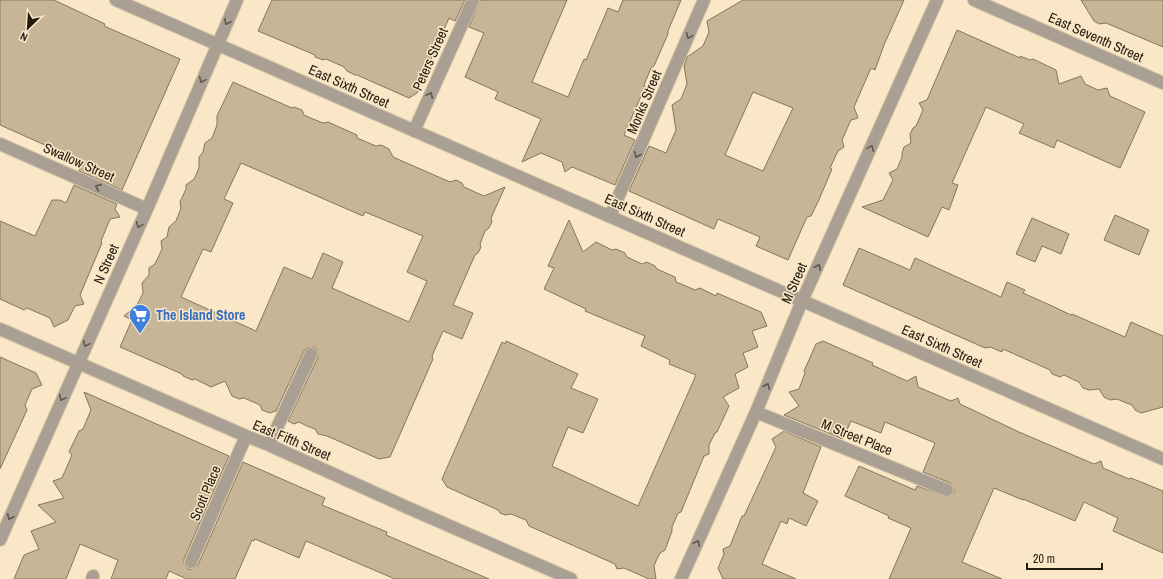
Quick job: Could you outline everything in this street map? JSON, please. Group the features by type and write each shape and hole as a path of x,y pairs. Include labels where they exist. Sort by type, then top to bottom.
{"street":[{"name":"East Sixth Street","path":"116,0 1163,459"},
{"name":"N Street","path":"0,540 147,209 237,0"},
{"name":"Peters Street","path":"414,131 473,0"},
{"name":"Monks Street","path":"610,216 704,0"},
{"name":"M Street","path":"681,579 756,412 802,301 937,0"},
{"name":"East Seventh Street","path":"974,0 1163,83"},
{"name":"Swallow Street","path":"0,144 147,209"},
{"name":"East Fifth Street","path":"0,329 269,445 571,579"},
{"path":"269,445 311,354"},
{"name":"M Street Place","path":"756,412 947,490"},
{"name":"Scott Place","path":"191,562 246,436"}],"building":[{"path":"0,0 54,0 105,24 104,26 180,59 122,190 79,171 83,162 0,125"},
{"path":"272,0 465,0 455,21 449,18 417,93 409,98 355,75 347,71 344,67 326,59 323,60 315,57 315,55 258,31"},
{"path":"480,0 567,0 532,82 568,97 584,59 586,60 608,8 618,12 623,0 681,0 668,34 654,66 651,68 644,85 645,87 624,135 635,140 615,185 572,167 565,172 562,162 541,153 522,162 541,119 495,99 498,92 465,77 484,33 469,27"},
{"path":"743,0 904,0 884,45 875,70 871,68 854,107 858,118 851,120 842,140 844,147 838,151 830,168 832,169 818,202 811,216 807,217 788,260 756,246 760,237 718,219 714,229 629,191 649,146 666,153 676,130 672,105 681,99 687,84 684,66 687,57 703,46 709,32 707,21","holes":["753,92 793,108 763,171 725,155"]},
{"path":"1081,0 1163,0 1163,47 1106,23 1099,24 1094,21"},
{"path":"957,30 1020,58 1020,56 1030,60 1033,59 1056,70 1059,84 1081,76 1085,84 1098,90 1107,88 1110,96 1145,112 1120,168 1057,140 1054,148 1019,133 1024,124 986,107 952,183 958,185 949,210 942,207 928,237 862,207 883,200 893,180 889,173 897,169 904,147 911,143 910,134 916,126 923,110 919,103 927,100"},
{"path":"233,82 292,108 294,107 302,110 304,115 323,123 328,122 357,135 357,138 376,146 381,145 389,149 393,157 450,182 456,180 462,183 464,187 484,196 505,187 491,218 492,222 489,228 485,231 480,244 481,247 475,255 453,305 473,313 462,339 443,331 432,356 433,359 390,457 379,459 327,436 318,434 315,429 299,422 294,424 288,421 318,357 317,350 314,347 307,348 304,351 276,411 270,413 262,410 260,405 244,398 239,399 232,396 225,381 211,387 195,379 192,380 183,376 182,374 120,347 132,320 124,316 137,305 143,293 142,283 149,275 149,268 155,264 162,249 161,241 167,237 169,227 176,221 181,208 180,202 186,189 186,185 194,179 197,173 199,167 199,157 203,152 205,143 212,138 217,125 217,116","holes":["241,163 363,216 365,212 423,236 407,272 427,281 409,322 332,288 343,262 323,253 312,279 284,267 256,331 181,297 203,249 211,252 233,203 224,199"]},
{"path":"74,185 117,204 115,209 120,217 110,219 101,241 102,243 80,295 84,304 75,306 68,320 54,327 50,318 27,308 24,310 0,299 0,221 35,236 52,200 60,200 66,203"},
{"path":"1115,215 1149,230 1139,255 1104,240"},
{"path":"1032,218 1069,234 1061,254 1042,246 1035,262 1016,254"},
{"path":"569,220 583,252 596,242 612,250 616,249 625,253 627,257 642,264 647,262 655,266 657,269 675,277 676,282 695,290 700,288 716,296 717,293 761,312 767,326 752,331 758,347 743,353 748,367 735,374 739,388 723,397 729,406 709,445 709,454 704,456 681,512 678,513 665,550 660,553 656,561 654,566 656,579 649,579 624,568 617,569 615,564 529,526 526,520 511,514 505,515 500,513 498,510 447,487 442,479 502,342 505,344 506,341 578,374 571,388 598,399 583,433 568,427 552,466 638,506 696,375 669,364 670,360 641,346 645,336 585,311 586,309 544,289 554,268 548,266"},
{"path":"859,248 910,270 915,258 1001,297 1007,282 1025,290 1023,293 1125,337 1131,322 1163,336 1163,407 1141,413 1135,410 1132,405 1117,399 1110,400 1104,397 1099,389 1089,390 1083,388 1079,382 1064,375 1060,377 1052,374 1050,370 1003,349 1002,352 990,347 985,348 843,285"},
{"path":"823,341 873,363 872,365 907,381 916,376 918,387 951,401 958,398 960,404 1019,432 1094,464 1101,461 1103,468 1163,491 1163,553 1113,531 1118,518 1084,502 1075,521 994,488 962,562 1002,579 889,579 911,528 845,496 859,466 915,490 917,486 948,497 954,493 954,489 950,483 923,472 935,443 885,422 881,433 851,421 843,439 784,415 799,406 789,392 799,389 805,373 804,371 816,344"},
{"path":"0,357 36,373 42,385 32,389 25,405 27,410 0,469"},
{"path":"84,392 229,456 184,559 184,563 188,569 192,569 198,565 243,462 325,498 322,505 387,532 386,535 489,579 395,579 306,541 299,558 255,539 254,541 252,540 235,579 187,579 169,571 166,579 111,579 118,560 80,544 66,579 14,579 24,555 39,549 31,531 56,522 38,505 64,498 53,481 62,478 72,455 69,452 79,431 83,429 91,410"},
{"path":"784,431 821,447 803,493 818,501 806,526 789,518 787,524 781,521 762,564 796,579 723,579 718,568 724,554 723,549 730,546 742,516 744,516 776,447 772,439"}],"place":[{"name":"The Island Store","path":"140,334"}]}
